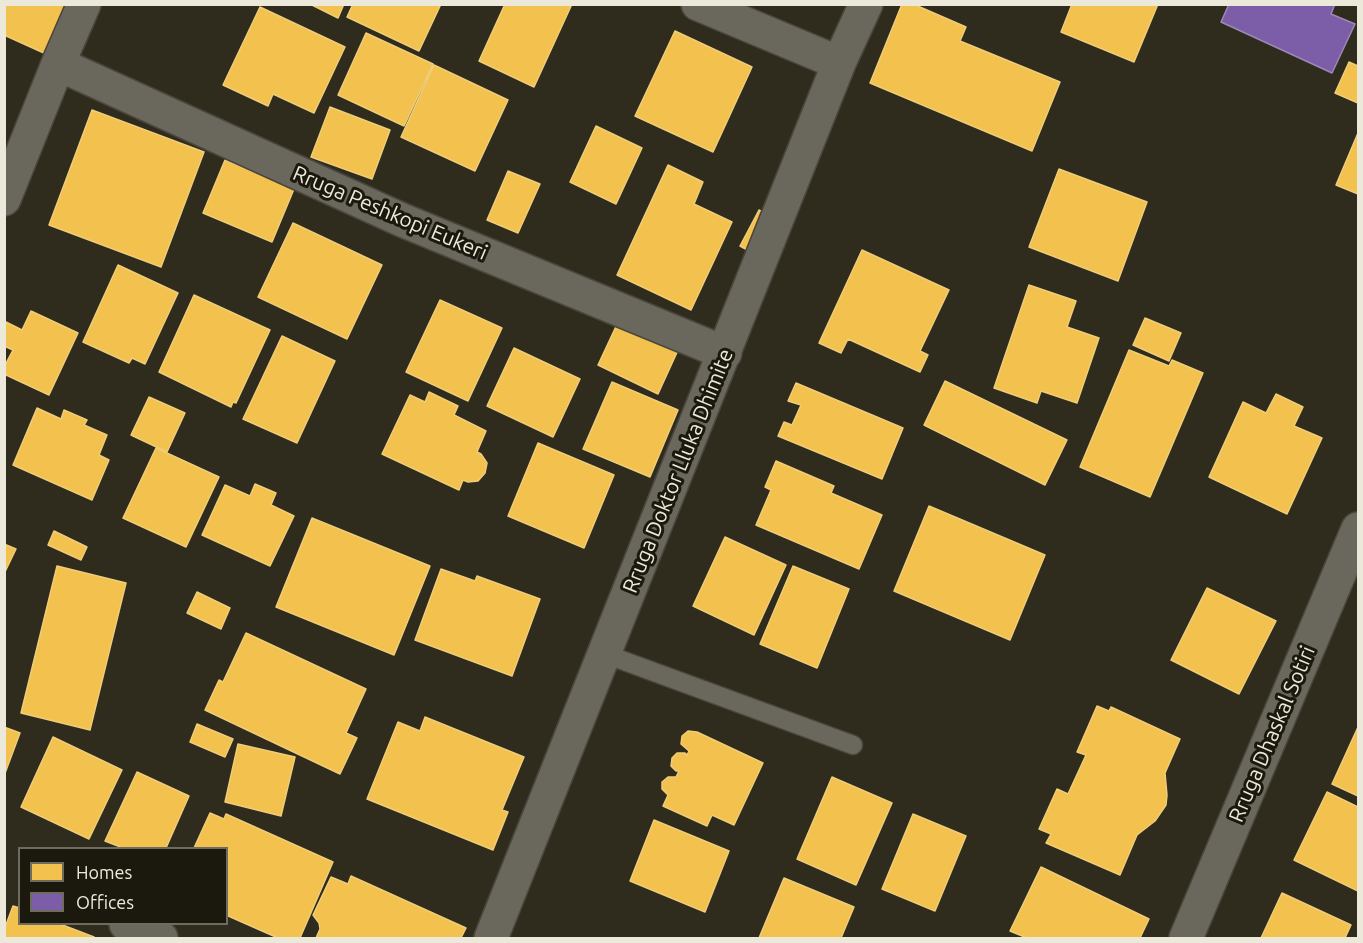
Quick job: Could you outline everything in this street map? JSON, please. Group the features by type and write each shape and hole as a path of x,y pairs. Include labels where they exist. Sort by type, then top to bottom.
{"street":[{"path":"4,199 84,4"},
{"path":"698,4 839,63"},
{"name":"Rruga Doktor Lluka Dhimite","path":"491,939 839,63 866,4"},
{"name":"Rruga Peshkopi Eukeri","path":"58,64 402,220 725,353"},
{"name":"Rruga Dhaskal Sotiri","path":"1186,939 1359,529"},
{"path":"128,925 161,939"}],"lane":[{"path":"605,654 853,745"}],"building: Homes":[{"path":"4,4 69,4 46,54 4,35"},
{"path":"310,4 344,4 338,18"},
{"path":"353,4 441,4 419,51 347,17"},
{"path":"505,4 572,4 534,87 479,61"},
{"path":"902,4 913,4 966,27 960,41 1060,82 1032,151 870,83"},
{"path":"1072,4 1158,4 1134,62 1061,32"},
{"path":"260,7 345,47 314,113 273,94 268,106 223,85"},
{"path":"675,31 752,67 713,152 635,116"},
{"path":"366,33 433,64 404,126 338,95"},
{"path":"1349,62 1358,66 1358,103 1335,93"},
{"path":"434,65 508,100 475,171 401,137"},
{"path":"330,107 390,130 372,179 311,157"},
{"path":"92,110 204,152 161,267 49,225"},
{"path":"596,126 642,148 616,204 570,182"},
{"path":"1358,133 1358,194 1336,185"},
{"path":"225,160 294,189 272,242 203,213"},
{"path":"668,165 703,182 694,204 732,222 691,310 617,275"},
{"path":"1059,169 1147,202 1118,281 1029,247"},
{"path":"508,171 540,184 518,233 487,220"},
{"path":"759,210 769,216 751,252 740,246"},
{"path":"293,223 382,265 347,339 258,297"},
{"path":"862,250 949,290 920,351 928,355 920,372 848,339 841,353 819,343"},
{"path":"118,265 178,293 145,364 132,358 129,363 83,342"},
{"path":"1029,285 1076,301 1067,327 1099,338 1077,403 1041,391 1037,403 994,388"},
{"path":"194,295 270,330 236,403 233,402 231,407 159,372"},
{"path":"440,300 502,328 468,401 406,372"},
{"path":"31,311 78,333 49,395 4,374 4,367 13,350 4,346 4,326 6,322 22,330"},
{"path":"1145,318 1181,333 1169,361 1133,345"},
{"path":"619,320 679,348 658,394 598,365"},
{"path":"282,336 335,361 297,443 243,419"},
{"path":"514,348 580,379 553,437 487,406"},
{"path":"1129,350 1169,366 1172,360 1203,373 1150,497 1080,467"},
{"path":"945,381 1067,440 1045,485 924,425"},
{"path":"612,382 678,410 650,477 583,449"},
{"path":"796,383 903,428 882,479 778,436 784,422 792,425 801,405 788,401"},
{"path":"429,392 458,406 454,415 486,431 477,452 487,463 485,473 478,481 463,480 459,490 382,454 410,395 425,402"},
{"path":"1276,394 1303,407 1294,426 1322,438 1287,514 1209,477 1243,402 1266,413"},
{"path":"149,397 185,413 167,452 131,435"},
{"path":"37,408 61,419 64,410 87,420 84,425 107,435 99,455 109,460 92,500 13,465"},
{"path":"538,443 614,475 584,548 508,516"},
{"path":"156,448 219,477 186,547 123,518"},
{"path":"776,461 834,486 831,493 882,515 859,569 756,525 771,490 765,487"},
{"path":"255,484 276,493 271,505 294,516 270,566 202,535 225,485 250,496"},
{"path":"929,506 1045,555 1010,640 894,591"},
{"path":"312,518 430,566 394,655 276,607"},
{"path":"54,531 87,547 81,560 48,545"},
{"path":"725,537 786,565 754,635 693,606"},
{"path":"4,544 16,549 4,574"},
{"path":"57,566 126,583 90,730 21,713"},
{"path":"793,566 849,589 817,668 760,644"},
{"path":"441,569 475,581 477,576 540,599 512,676 415,640"},
{"path":"1207,588 1276,621 1239,694 1171,660"},
{"path":"197,592 230,608 221,629 187,613"},
{"path":"246,633 366,689 346,733 357,738 340,774 205,710 219,680 223,682"},
{"path":"1097,706 1109,711 1111,707 1180,739 1165,773 1166,805 1155,821 1137,835 1120,875 1046,843 1051,834 1039,829 1057,789 1068,794 1086,755 1077,752"},
{"path":"425,717 524,757 502,810 508,812 493,850 367,799 398,722 420,731"},
{"path":"197,724 233,739 225,757 190,742"},
{"path":"4,727 20,733 4,776"},
{"path":"1358,727 1358,796 1332,784"},
{"path":"688,731 697,732 763,763 734,825 712,815 707,826 663,806 668,795 662,789 662,782 668,777 676,777 679,771 671,766 672,758 677,753 687,755 689,751 681,744 682,736"},
{"path":"53,737 122,770 89,839 21,807"},
{"path":"238,744 295,757 281,816 225,802"},
{"path":"137,772 189,796 166,847 120,847 105,841"},
{"path":"832,777 892,803 856,885 797,859"},
{"path":"1327,792 1358,807 1358,891 1294,860"},
{"path":"210,813 224,819 226,814 333,862 300,938 278,938 228,916 228,847 194,847"},
{"path":"913,814 966,836 935,911 882,889"},
{"path":"654,820 729,851 705,912 630,881"},
{"path":"1041,867 1149,919 1140,938 1027,938 1010,931"},
{"path":"351,876 466,928 461,938 316,938 320,929 313,915 331,877 348,884"},
{"path":"784,878 854,907 841,938 759,938"},
{"path":"1282,893 1351,925 1345,938 1261,938"},
{"path":"13,906 18,907 18,925 63,925 94,938 4,938 4,930"}],"building: Offices":[{"path":"1229,4 1335,4 1331,14 1355,24 1332,73 1221,22"}]}
